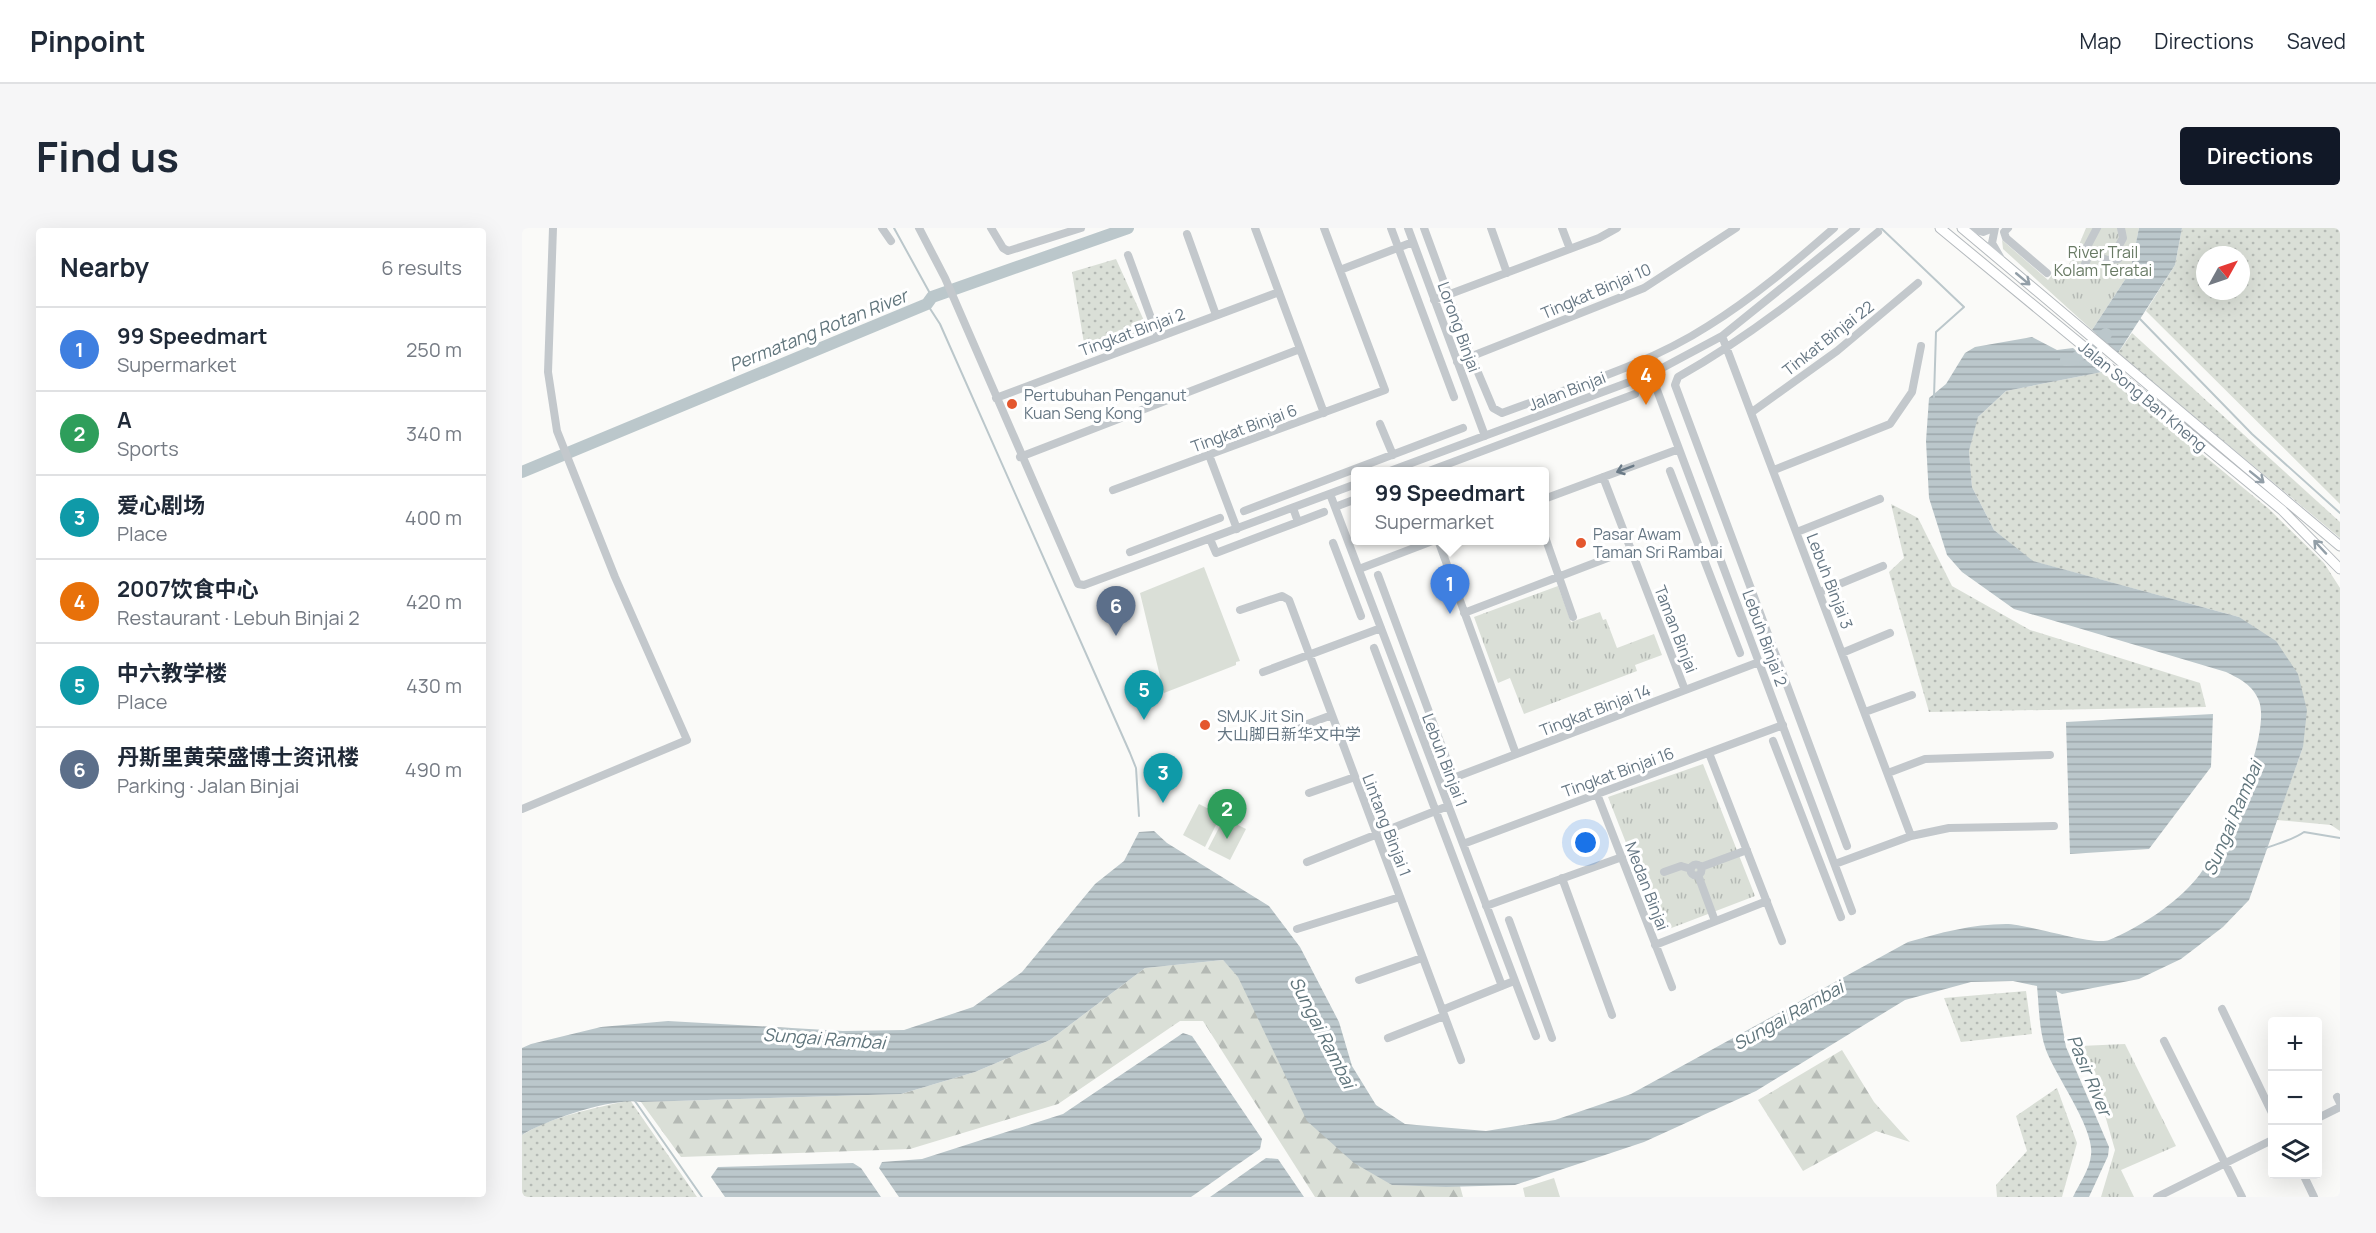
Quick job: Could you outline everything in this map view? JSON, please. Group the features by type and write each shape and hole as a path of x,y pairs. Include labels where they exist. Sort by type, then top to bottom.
{"main road":[{"name":"Jalan Song Ban Kheng","path":"1940,228 2282,510 2340,569"},
{"name":"Jalan Song Ban Kheng","path":"1962,228 2340,546"}],"street":[{"path":"522,808 687,740 620,588 557,431 548,372 553,228"},
{"path":"882,228 891,241"},
{"path":"920,228 945,278 1074,580 1084,585 1351,486"},
{"path":"991,228 1003,248 1012,251 1065,231 1081,228"},
{"path":"1255,228 1324,412"},
{"path":"1324,228 1340,270 1413,242"},
{"path":"1391,228 1454,397"},
{"name":"Lorong Binjai","path":"1408,228 1485,436"},
{"path":"1424,228 1471,356 1493,408 1502,413 1652,356 1707,327 1781,275 1834,228"},
{"path":"1491,228 1507,273"},
{"path":"1562,228 1570,249"},
{"path":"1434,300 1570,249 1617,228"},
{"name":"Tingkat Binjai 10","path":"1457,362 1644,288 1736,228"},
{"name":"Jalan Binjai","path":"1401,467 1652,374 1722,336 1856,228"},
{"path":"1968,228 1983,232 1994,228 1992,243 2008,266"},
{"path":"2008,228 2004,232 2006,238 2047,273"},
{"path":"2097,228 2088,240 2087,247 2090,253 2108,260 2118,259 2117,249 2123,238 2121,228"},
{"path":"1728,349 1878,232"},
{"path":"1187,234 1216,315"},
{"path":"1826,235 1835,247"},
{"path":"1848,236 1858,249"},
{"path":"2085,264 2090,253"},
{"path":"1128,255 1158,337"},
{"name":"Tingkat Binjai 6","path":"1113,490 1385,390 1340,270"},
{"path":"1413,288 1428,282"},
{"name":"Tinkat Binjai 22","path":"1752,412 1837,351 1918,283"},
{"name":"Tingkat Binjai 2","path":"996,398 1279,292"},
{"path":"1763,304 1773,316"},
{"name":"Lebuh Binjai 3","path":"1722,336 1911,836"},
{"path":"1686,338 1693,352"},
{"path":"1774,470 1890,424 1912,392 1921,346"},
{"path":"1020,457 1300,349"},
{"name":"Lebuh Binjai 2","path":"1728,349 1678,377 1675,385 1847,846"},
{"path":"1439,356 1453,351"},
{"name":"Lebuh Binjai 2","path":"1652,374 1852,910"},
{"path":"1612,388 1617,400"},
{"path":"1440,467 1635,393"},
{"path":"1531,402 1536,416"},
{"path":"1380,424 1393,455"},
{"path":"1361,467 1462,428"},
{"path":"1433,440 1438,453"},
{"path":"1549,498 1679,449"},
{"path":"1209,455 1237,529"},
{"path":"1244,511 1351,471"},
{"path":"1670,471 1740,653"},
{"name":"Taman Binjai","path":"1604,477 1685,690"},
{"path":"1677,490 1693,484"},
{"name":"Lebuh Binjai 1","path":"1330,494 1536,1036"},
{"path":"1797,532 1880,499"},
{"path":"1274,500 1280,513"},
{"path":"1335,507 1351,501"},
{"path":"1293,508 1298,522"},
{"path":"1210,539 1216,554 1324,512"},
{"path":"1130,552 1220,518"},
{"path":"1192,528 1197,544"},
{"path":"1333,543 1361,616"},
{"path":"1359,569 1423,545"},
{"path":"1438,545 1516,754"},
{"path":"1549,545 1573,617"},
{"path":"1464,614 1631,549"},
{"path":"1820,592 1883,566"},
{"path":"1378,575 1448,763"},
{"name":"Lintang Binjai 1","path":"1240,610 1282,596 1289,600 1461,1060"},
{"path":"1355,601 1387,598"},
{"path":"1731,629 1745,624"},
{"path":"1263,672 1381,628"},
{"path":"1842,653 1890,633"},
{"name":"Lebuh Binjai 1","path":"1374,648 1502,986"},
{"name":"Tingkat Binjai 14","path":"1440,783 1759,662"},
{"path":"1865,712 1912,695"},
{"path":"1286,732 1332,715"},
{"name":"Tingkat Binjai 16","path":"1462,844 1783,725"},
{"path":"1425,744 1439,739"},
{"path":"1773,741 1841,917"},
{"path":"1709,753 1782,941"},
{"path":"1887,773 1925,759 2050,755"},
{"path":"1308,793 1355,777"},
{"name":"Medan Binjai","path":"1597,794 1672,987"},
{"path":"1307,862 1448,806"},
{"path":"1822,829 1838,824"},
{"path":"1835,864 1911,836 1949,828 2054,826"},
{"path":"1700,871 1747,850"},
{"path":"1486,906 1622,857"},
{"path":"1665,872 1681,866 1691,869 1695,864 1700,871 1715,921"},
{"path":"1562,878 1612,1016"},
{"path":"1297,928 1400,897"},
{"path":"1655,945 1767,901"},
{"path":"1509,920 1552,1038"},
{"path":"1502,946 1516,941"},
{"path":"1359,980 1422,958"},
{"path":"1388,1038 1514,981"},
{"path":"2222,1009 2268,1105"},
{"path":"2164,1041 2242,1197"},
{"path":"2322,1115 2339,1102"},
{"path":"2157,1197 2268,1142"},
{"path":"2305,1179 2314,1197"}],"green space":[{"name":"River Trail Kolam Teratai","path":"2086,228 2139,228 2130,272 2092,330 2003,249 2002,240 2048,280 2052,275 2059,281 2076,252"},
{"path":"2182,228 2340,228 2340,504 2146,311 2175,265"},
{"path":"1116,259 1146,325 1143,333 1098,351 1085,349 1072,272"},
{"path":"2132,333 2340,522 2340,538 2118,353"},
{"path":"2102,372 2269,509 2324,563 2340,588 2340,831 2331,825 2277,820 2303,747 2239,617 2032,561 1994,530 1972,487 1969,451 1977,418 2006,391"},
{"path":"1891,504 1918,518 1952,586 2030,630 2200,683 2206,707 1929,712 1889,572 1904,558"},
{"path":"1204,567 1240,661 1236,662 1236,665 1164,693 1140,593"},
{"path":"1558,586 1571,622 1600,612 1603,620 1606,619 1617,648 1654,634 1662,655 1635,665 1637,671 1524,714 1510,678 1498,683 1474,617"},
{"path":"1703,764 1755,896 1661,932 1608,797"},
{"path":"1199,804 1221,815 1205,847 1183,835"},
{"path":"1224,818 1246,829 1230,860 1208,849"},
{"path":"1653,845 1664,873 1649,879 1638,851"},
{"path":"1223,960 1238,976 1392,1185 1460,1186 1463,1197 1315,1197 1203,1021 1180,1021 1058,1104 910,1149 681,1157 641,1102 901,1094 975,1072 1050,1040 1145,968"},
{"path":"2026,991 2032,1034 1961,1042 1944,998"},
{"path":"2125,1044 2176,1146 2121,1170 2134,1197 2101,1197 2115,1150 2094,1077 2080,1046"},
{"path":"1842,1050 1874,1102 1910,1142 1876,1131 1803,1171 1758,1100"},
{"path":"2057,1088 2077,1143 2062,1197 1997,1197 1996,1185 2027,1151 2016,1116"},
{"path":"630,1100 697,1197 522,1197 522,1135 548,1122"},
{"path":"1554,1178 1560,1197 1525,1197 1523,1188"}],"water":[{"path":"2139,228 2182,228 2175,265 2118,353 2092,330 2130,272"},
{"path":"2032,337 2057,350 2073,348 2102,372 2006,391 1978,417 1969,451 1972,487 1994,530 2033,561 2239,617 2276,641 2298,674 2307,710 2303,747 2249,900 2223,927 2181,959 2139,979 2062,994 2056,991 2066,1047 2109,1147 2108,1156 2089,1197 2073,1197 2089,1166 2091,1144 2081,1117 2046,1050 2037,986 2013,981 1971,982 1905,1000 1756,1091 1644,1142 1515,1185 1446,1187 1392,1185 1354,1163 1307,1121 1238,977 1223,960 1145,968 1050,1040 975,1072 901,1094 629,1101 580,1111 522,1135 522,1048 531,1044 601,1027 668,1021 843,1031 904,1030 973,1007 1022,972 1095,884 1124,861 1139,832 1154,831 1167,843 1269,906 1300,947 1339,1022 1352,1066 1376,1105 1405,1124 1486,1131 1555,1120 1631,1094 1908,942 1932,935 1969,927 2006,924 2101,941 2109,940 2133,928 2157,914 2179,897 2197,878 2219,843 2242,792 2251,765 2261,717 2259,701 2250,687 2226,672 2014,609 1962,572 1947,555 1929,498 1926,441 1929,398 1946,384 1965,353 1975,347"},
{"path":"2213,714 2211,767 2149,849 2070,854 2066,722"},
{"path":"1183,1033 1192,1036 1262,1139 1260,1149 1191,1197 899,1197 879,1168 882,1162 922,1159 1063,1114"},
{"path":"1266,1158 1278,1159 1304,1197 1210,1197"},
{"path":"853,1163 861,1168 881,1197 725,1197 711,1177 718,1167"}],"waterway":[{"path":"894,228 932,297"},
{"name":"Permatang Rotan River","path":"522,472 927,304 932,297 1128,228"},
{"path":"1881,228 1964,307 1936,332 1934,397"},
{"path":"927,304 940,324 1130,753 1136,768 1139,816"},
{"path":"2140,319 2252,434 2340,513"},
{"name":"Sungai Rambai","path":"2066,360 2075,359 2106,334"},
{"path":"2266,848 2304,832 2340,838"},
{"path":"635,1101 702,1197"}],"place":[{"name":"Pertubuhan Penganut Kuan Seng Kong","path":"1012,404"},
{"name":"2007饮食中心","path":"1646,405"},
{"name":"Pasar Awam Taman Sri Rambai","path":"1581,543"},
{"name":"99 Speedmart","path":"1450,614"},
{"name":"丹斯里黄荣盛博士资讯楼","path":"1116,636"},
{"name":"中六教学楼","path":"1144,720"},
{"name":"SMJK Jit Sin 大山脚日新华文中学","path":"1205,725"},
{"name":"爱心剧场","path":"1163,803"},
{"name":"A","path":"1227,839"}],"water label":[{"name":"Pasir River","path":"2090,1075"}]}
